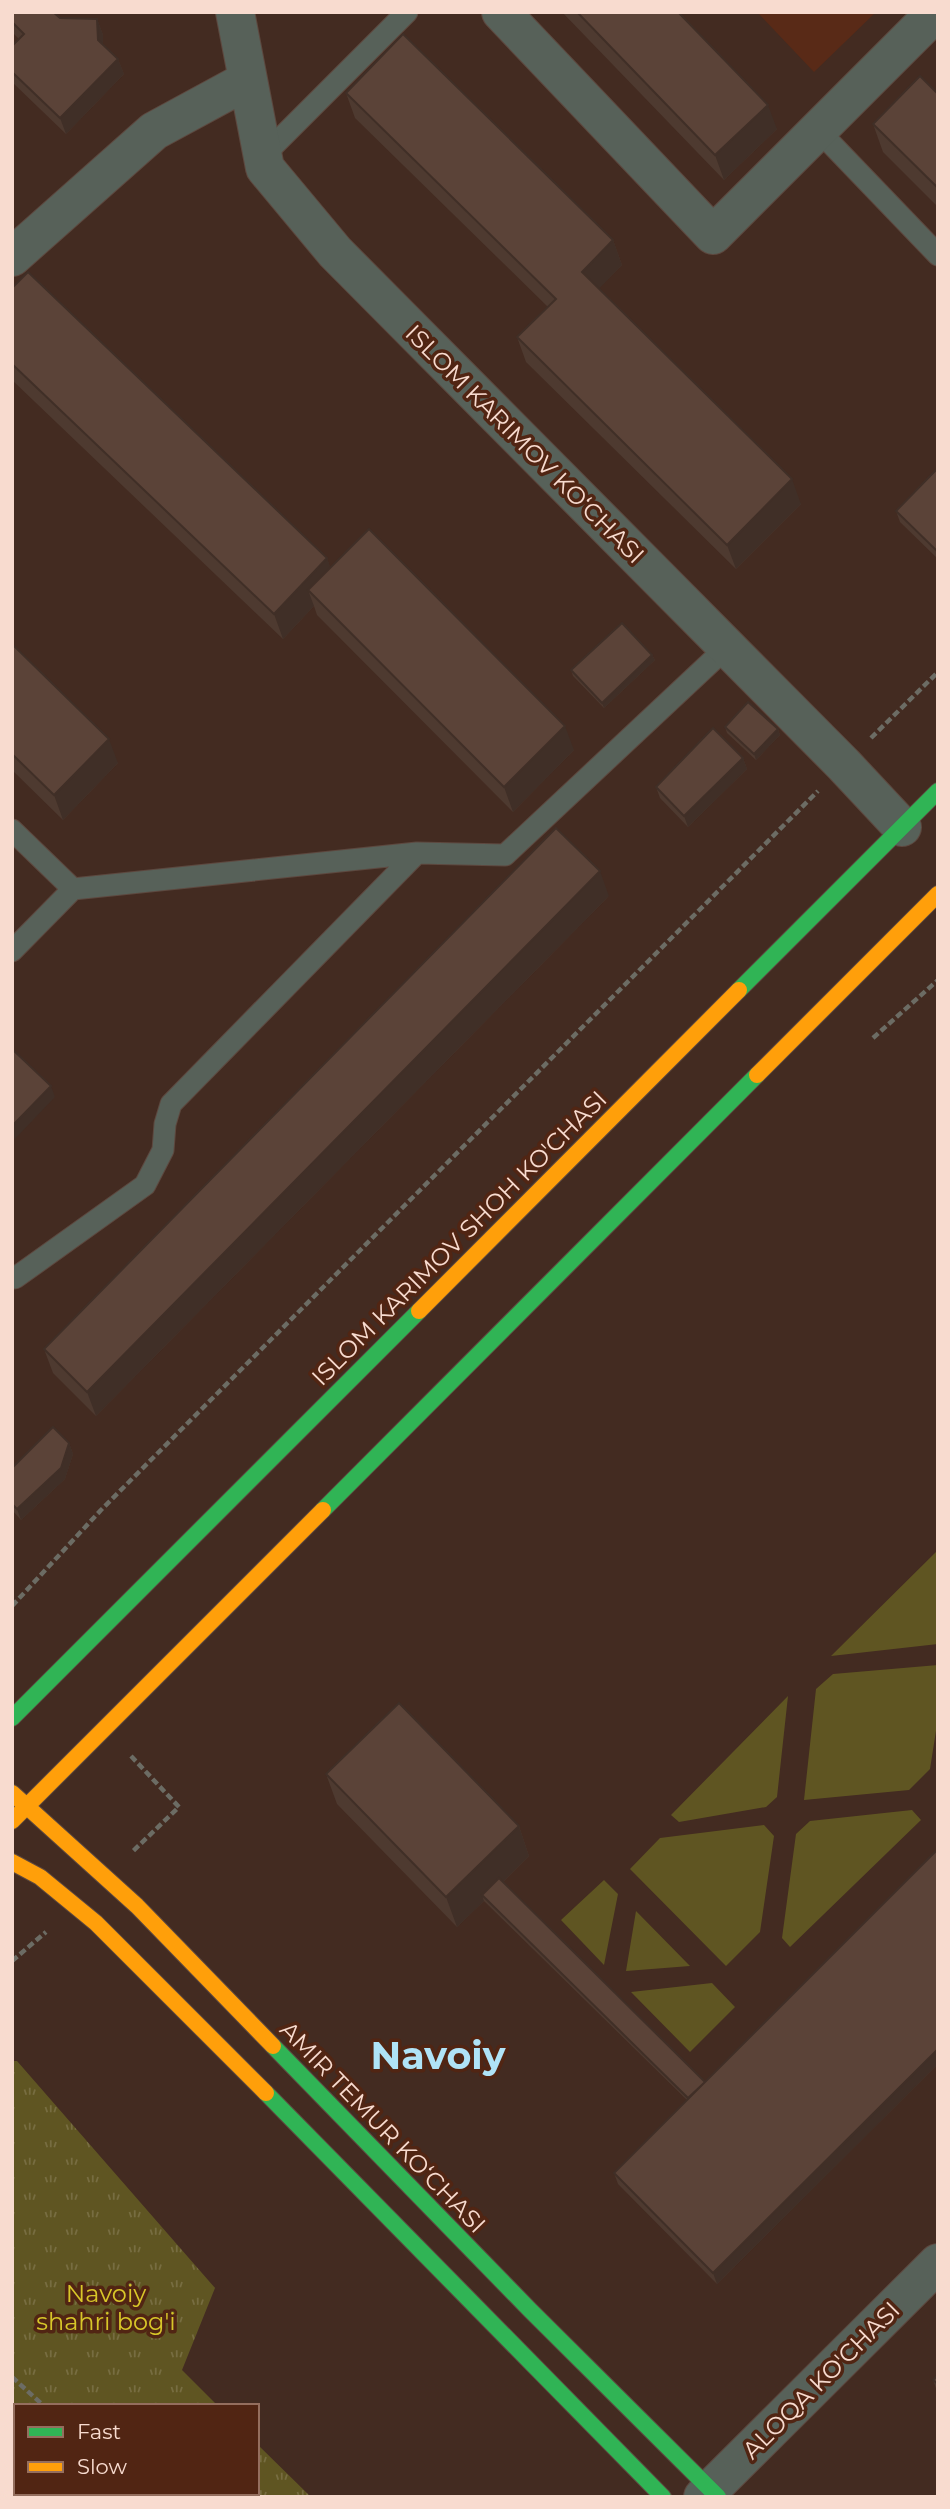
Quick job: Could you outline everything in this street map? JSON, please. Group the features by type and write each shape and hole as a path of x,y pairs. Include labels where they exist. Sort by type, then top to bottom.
{"main road":[{"name":"ISLOM KARIMOV SHOH KO'CHASI","path":"12,1718 938,791"},
{"path":"12,1821 938,894"},
{"name":"AMIR TEMUR KO‘CHASI","path":"12,1793 136,1906 711,2494"},
{"path":"12,1862 40,1877 96,1923 298,2123 663,2497"}],"street":[{"name":"ISLOM KARIMOV KO‘CHASI","path":"236,12 265,168 335,252 845,765 902,827"},
{"path":"501,12 713,234 936,12"},
{"path":"12,257 154,131 248,80"},
{"name":"ALOQA KO'CHASI","path":"711,2494 938,2263"}],"lane":[{"path":"263,156 407,12"},
{"path":"818,130 938,255"},
{"path":"12,951 73,889 417,853 505,855 727,647"},
{"path":"12,830 73,889"},
{"path":"15,1279 145,1185 163,1150 165,1124 171,1104 417,853"}],"path":[{"path":"12,1606 111,1500 938,672"},
{"path":"873,1038 938,980"},
{"path":"123,1861 179,1807 130,1756"},
{"path":"12,1961 48,1930"},
{"path":"12,2377 42,2404"}],"shaded area":[{"path":"757,12 876,12 814,72"}],"green space":[{"path":"938,1550 938,1644 831,1656"},
{"path":"938,1665 938,1718 930,1769 909,1790 804,1800 816,1689 833,1674"},
{"path":"788,1696 777,1797 766,1807 679,1822 671,1815"},
{"path":"912,1810 921,1820 790,1947 782,1938 796,1834 810,1821"},
{"path":"764,1825 774,1836 760,1932 726,1966 630,1869 660,1838"},
{"path":"604,1880 618,1894 604,1965 561,1920"},
{"path":"636,1911 690,1966 626,1971"},
{"path":"712,1983 735,2007 690,2052 631,1992"},
{"name":"Navoiy shahri bog'i","path":"12,2061 17,2061 215,2288 182,2370 216,2404 14,2404 14,2495 259,2495 259,2446 311,2497 12,2497"}],"building":[{"path":"14,12 53,12 60,18 97,19 98,40 118,59 60,118 12,72 12,46 24,34 12,22"},
{"path":"577,12 678,12 768,105 715,155"},
{"path":"403,34 613,240 582,272 792,479 727,545 517,337 556,299 346,93"},
{"path":"920,76 938,94 938,188 873,124"},
{"path":"28,272 327,558 274,614 12,364 12,288"},
{"path":"938,468 938,552 896,511"},
{"path":"369,529 565,726 504,787 308,590"},
{"path":"622,623 652,655 602,703 571,670"},
{"path":"12,644 109,739 54,795 12,754"},
{"path":"748,702 778,729 754,754 725,727"},
{"path":"713,728 743,758 684,816 656,787"},
{"path":"556,828 600,871 87,1392 44,1349"},
{"path":"12,1049 51,1086 12,1126"},
{"path":"53,1427 69,1443 61,1468 17,1509 12,1504 12,1468"},
{"path":"399,1703 519,1826 446,1897 326,1774"},
{"path":"938,1849 938,2049 713,2273 614,2173"},
{"path":"499,1878 705,2082 688,2098 482,1895"}],"traffic: fast":[{"path":"739,990 938,791"},
{"path":"323,1510 757,1075"},
{"path":"12,1718 419,1311"},
{"path":"273,2046 530,2310 718,2497"},
{"path":"266,2093 663,2497"}],"traffic: slow":[{"path":"757,1075 938,894"},
{"path":"419,1311 739,990"},
{"path":"12,1821 323,1510"},
{"path":"12,1793 137,1906 273,2046"},
{"path":"12,1862 40,1877 96,1923 266,2093"}],"district":[{"name":"Navoiy","path":"438,2055"}]}
